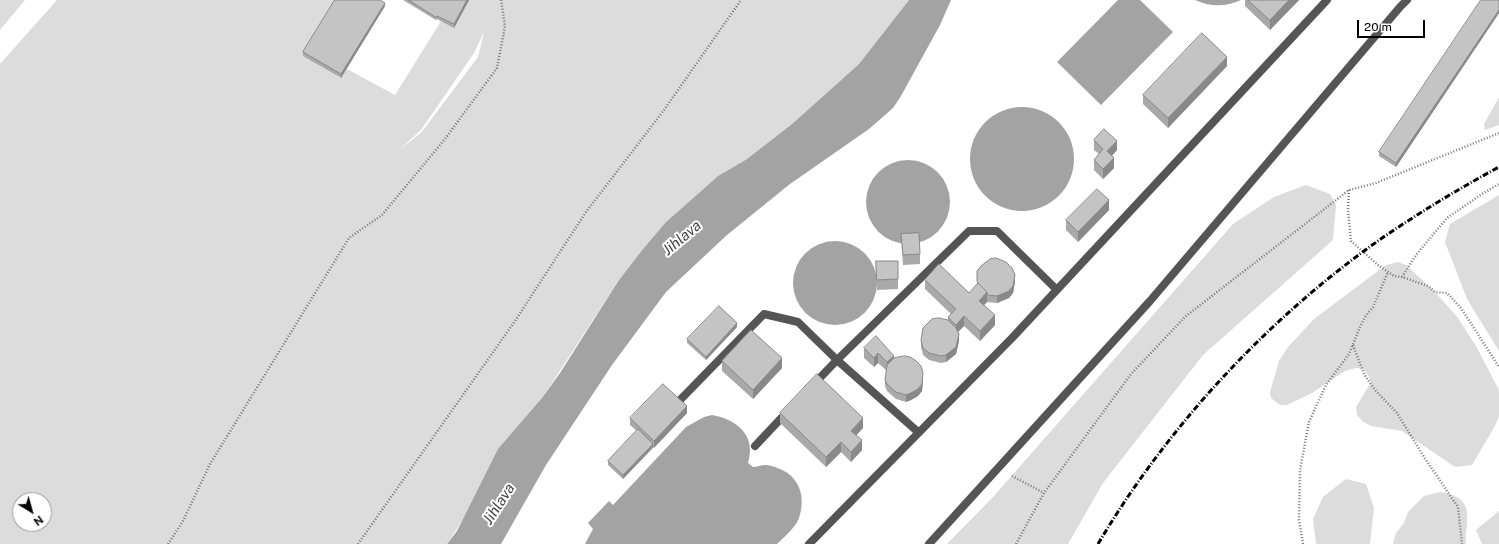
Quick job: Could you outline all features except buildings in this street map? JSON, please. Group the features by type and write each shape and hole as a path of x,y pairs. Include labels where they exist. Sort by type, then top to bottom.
{"street":[{"path":"809,544 1012,338 1327,0"},
{"path":"929,544 1150,301 1407,0"},
{"path":"809,388 969,231 997,231 1057,290"},
{"path":"680,400 764,314 798,322 837,360 918,432"},
{"path":"755,446 793,406"}],"path":[{"path":"168,544 183,521 210,464 349,238 382,215 445,139 497,68 506,26 501,0"},
{"path":"358,544 515,321 586,212 664,110 741,0"},
{"path":"1016,544 1044,492 1131,374 1186,316 1349,190 1376,183 1499,134"},
{"path":"1402,277 1416,255 1447,218 1499,184"},
{"path":"1349,190 1348,210 1351,241 1394,276 1402,277 1428,286 1435,292 1447,293 1461,308 1499,367"},
{"path":"1304,544 1299,520 1300,470 1309,422 1326,386 1348,354 1364,318 1373,307 1388,272"},
{"path":"1353,344 1364,374 1375,390 1397,413 1424,457 1458,506 1462,544"},
{"path":"998,468 1044,492"}],"shaded area":[{"path":"0,0 25,0 0,30"},
{"path":"57,0 337,0 304,56 340,78 347,69 395,95 441,21 469,0 909,0 859,64 792,124 747,159 718,176 666,222 643,249 619,280 447,544 0,544 0,64","holes":["484,32 478,57 421,133 399,150 421,130 474,53"]},
{"path":"1499,97 1499,125 1485,130 1484,124"},
{"path":"1306,185 1330,194 1336,205 1333,240 1203,355 1103,483 1068,544 947,544 993,497 1233,224 1274,197"},
{"path":"1499,195 1499,351 1467,299 1445,242 1450,224"},
{"path":"1398,262 1406,265 1435,292 1458,318 1476,346 1499,390 1499,416 1495,426 1472,465 1455,467 1402,431 1371,426 1362,421 1357,415 1356,407 1371,382 1363,369 1356,368 1345,371 1312,393 1287,405 1280,405 1271,398 1270,392 1279,361 1288,347 1314,319 1386,265"},
{"path":"1346,479 1366,484 1374,508 1370,544 1316,544 1313,519 1323,497"},
{"path":"1440,492 1459,498 1465,506 1467,511 1466,544 1393,544 1396,533 1404,523 1408,512 1424,496"},
{"path":"1499,511 1499,544 1482,544 1476,530"}],"water":[{"name":"Jihlava","path":"909,0 951,0 940,25 893,108 869,129 790,184 727,235 666,292 612,365 546,465 501,544 447,544 457,531 498,449 542,398 560,373 619,280 643,249 666,222 718,176 747,159 792,124 859,64"},
{"path":"1118,0 1140,0 1173,32 1101,105 1057,62"},
{"path":"1195,0 1241,0 1230,4 1212,5"},
{"path":"1022,107 1042,111 1059,122 1070,139 1074,159 1070,179 1059,196 1042,207 1022,211 1002,207 985,196 974,179 970,159 974,139 985,122 1002,111"},
{"path":"908,160 924,163 938,172 947,186 950,202 947,218 938,232 924,241 908,244 892,241 878,232 869,218 866,202 869,186 878,172 892,163"},
{"path":"835,241 851,244 865,253 874,267 877,283 874,299 865,313 851,322 835,325 819,322 805,313 796,299 793,283 796,267 805,253 819,244"},
{"path":"712,415 726,419 743,430 749,443 750,452 748,463 753,467 764,465 772,466 787,473 797,483 800,489 802,503 799,518 792,529 777,544 585,544 593,529 588,523 609,501 613,505 686,427 704,417"}],"railway":[{"path":"1098,544 1126,500 1157,456 1225,375 1263,337 1302,301 1343,267 1385,236 1441,200 1499,167"}]}
